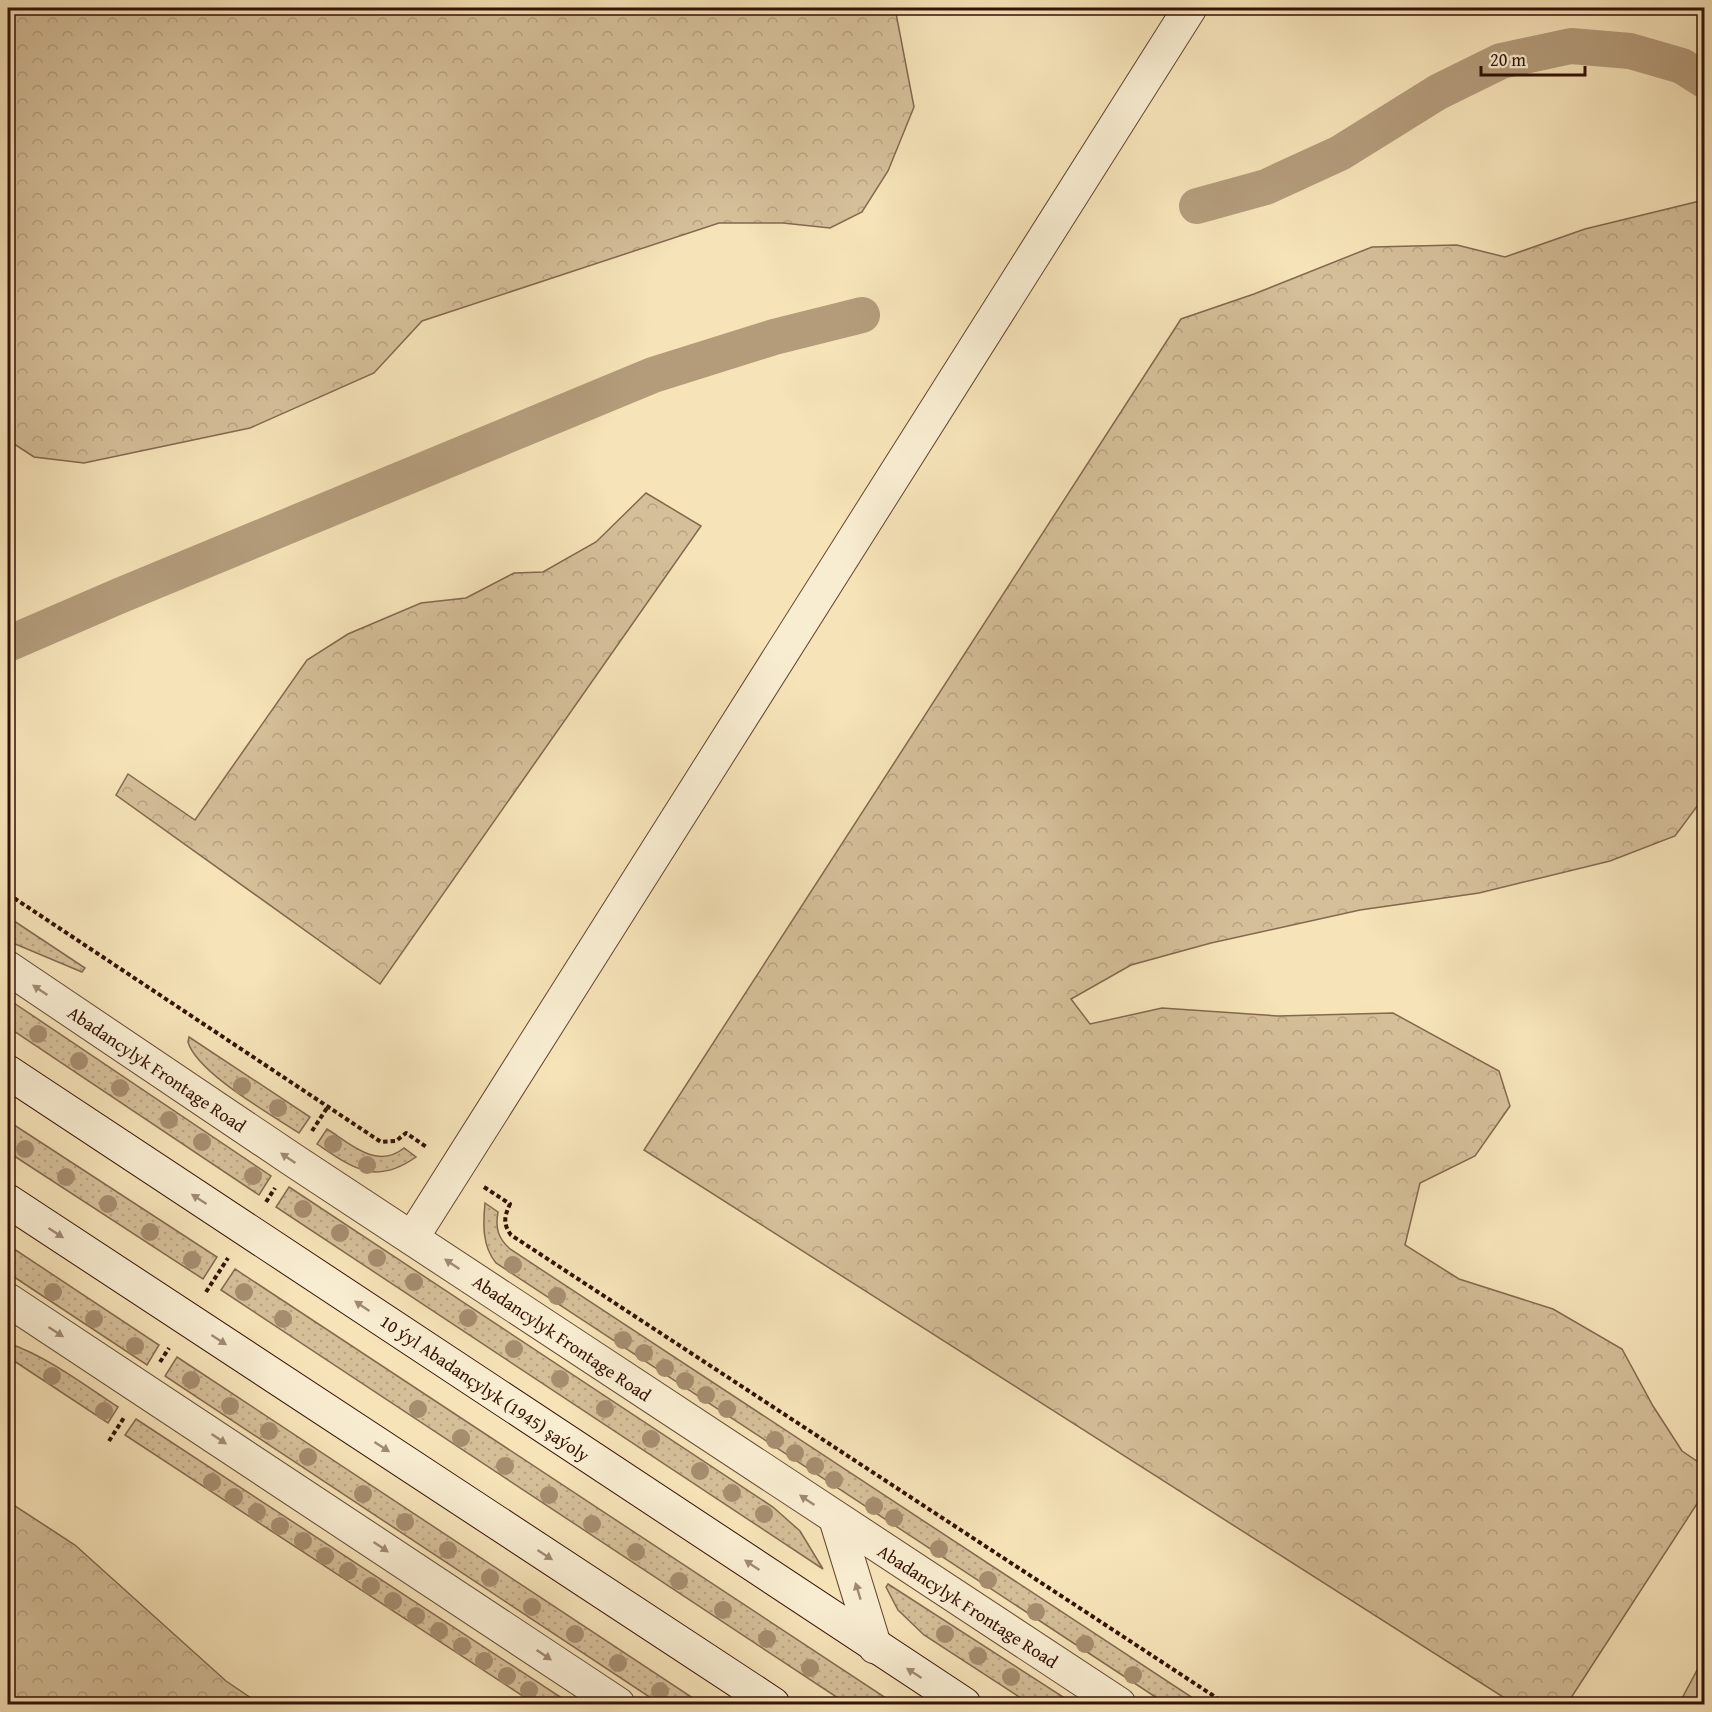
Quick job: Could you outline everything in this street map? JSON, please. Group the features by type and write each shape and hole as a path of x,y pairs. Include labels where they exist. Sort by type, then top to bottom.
{"street":[{"path":"412,1238 1190,8"},
{"name":"Abadancylyk Frontage Road","path":"8,968 292,1160 836,1520 1119,1704"},
{"name":"10 ýyl Abadançylyk (1945) şaýoly","path":"8,1072 964,1704"},
{"path":"8,1201 773,1704"},
{"path":"8,1300 618,1704"},
{"path":"836,1520 875,1647"}],"path":[{"path":"8,894 381,1142 396,1142 406,1133 510,1204 504,1218 506,1228 511,1235 1226,1704"},
{"path":"109,1441 328,1107"}],"green space":[{"path":"8,8 895,8 914,107 888,171 862,212 830,228 783,223 719,223 422,321 374,373 250,428 84,463 34,457 8,440"},
{"path":"1704,200 1704,797 1675,836 1610,861 1479,893 1360,910 1211,943 1131,965 1071,999 1090,1024 1162,1008 1278,1016 1393,1013 1499,1071 1510,1106 1475,1156 1420,1183 1405,1245 1459,1279 1553,1309 1622,1349 1653,1406 1682,1451 1704,1466 1704,1493 1567,1704 1514,1704 644,1150 1181,319 1254,294 1372,247 1457,245 1505,257 1585,229"},
{"path":"646,493 701,526 380,984 116,795 128,774 195,820 307,660 348,634 421,603 466,598 514,573 543,572 596,542"},
{"path":"8,917 85,968 82,972 8,941"},
{"path":"8,999 271,1176 259,1195 8,1027"},
{"path":"189,1037 310,1117 299,1133 254,1104 205,1067 194,1054 188,1042"},
{"path":"8,1121 217,1257 203,1279 8,1152"},
{"path":"327,1129 374,1156 394,1154 404,1148 416,1157 388,1171 365,1170 353,1166 317,1144"},
{"path":"289,1187 773,1507 800,1531 823,1569 276,1207"},
{"path":"485,1203 498,1212 498,1232 510,1249 1202,1704 1166,1704 496,1263 486,1242"},
{"path":"8,1245 159,1345 147,1365 8,1273"},
{"path":"235,1269 895,1704 847,1704 221,1290"},
{"path":"8,1343 51,1363 118,1407 108,1423 8,1357"},
{"path":"177,1357 702,1704 660,1704 165,1376"},
{"path":"136,1419 571,1704 535,1704 125,1435"},
{"path":"8,1504 12,1504 75,1545 226,1681 260,1704 8,1704"},
{"path":"888,1584 1074,1704 1030,1704 924,1635 898,1610 886,1587"},
{"path":"1704,1657 1704,1704 1679,1704"}],"waterway":[{"path":"1197,206 1266,187 1340,153 1438,92 1501,61 1571,46 1630,51 1682,66 1704,80"},
{"path":"8,644 653,375 774,337 862,315"}]}
